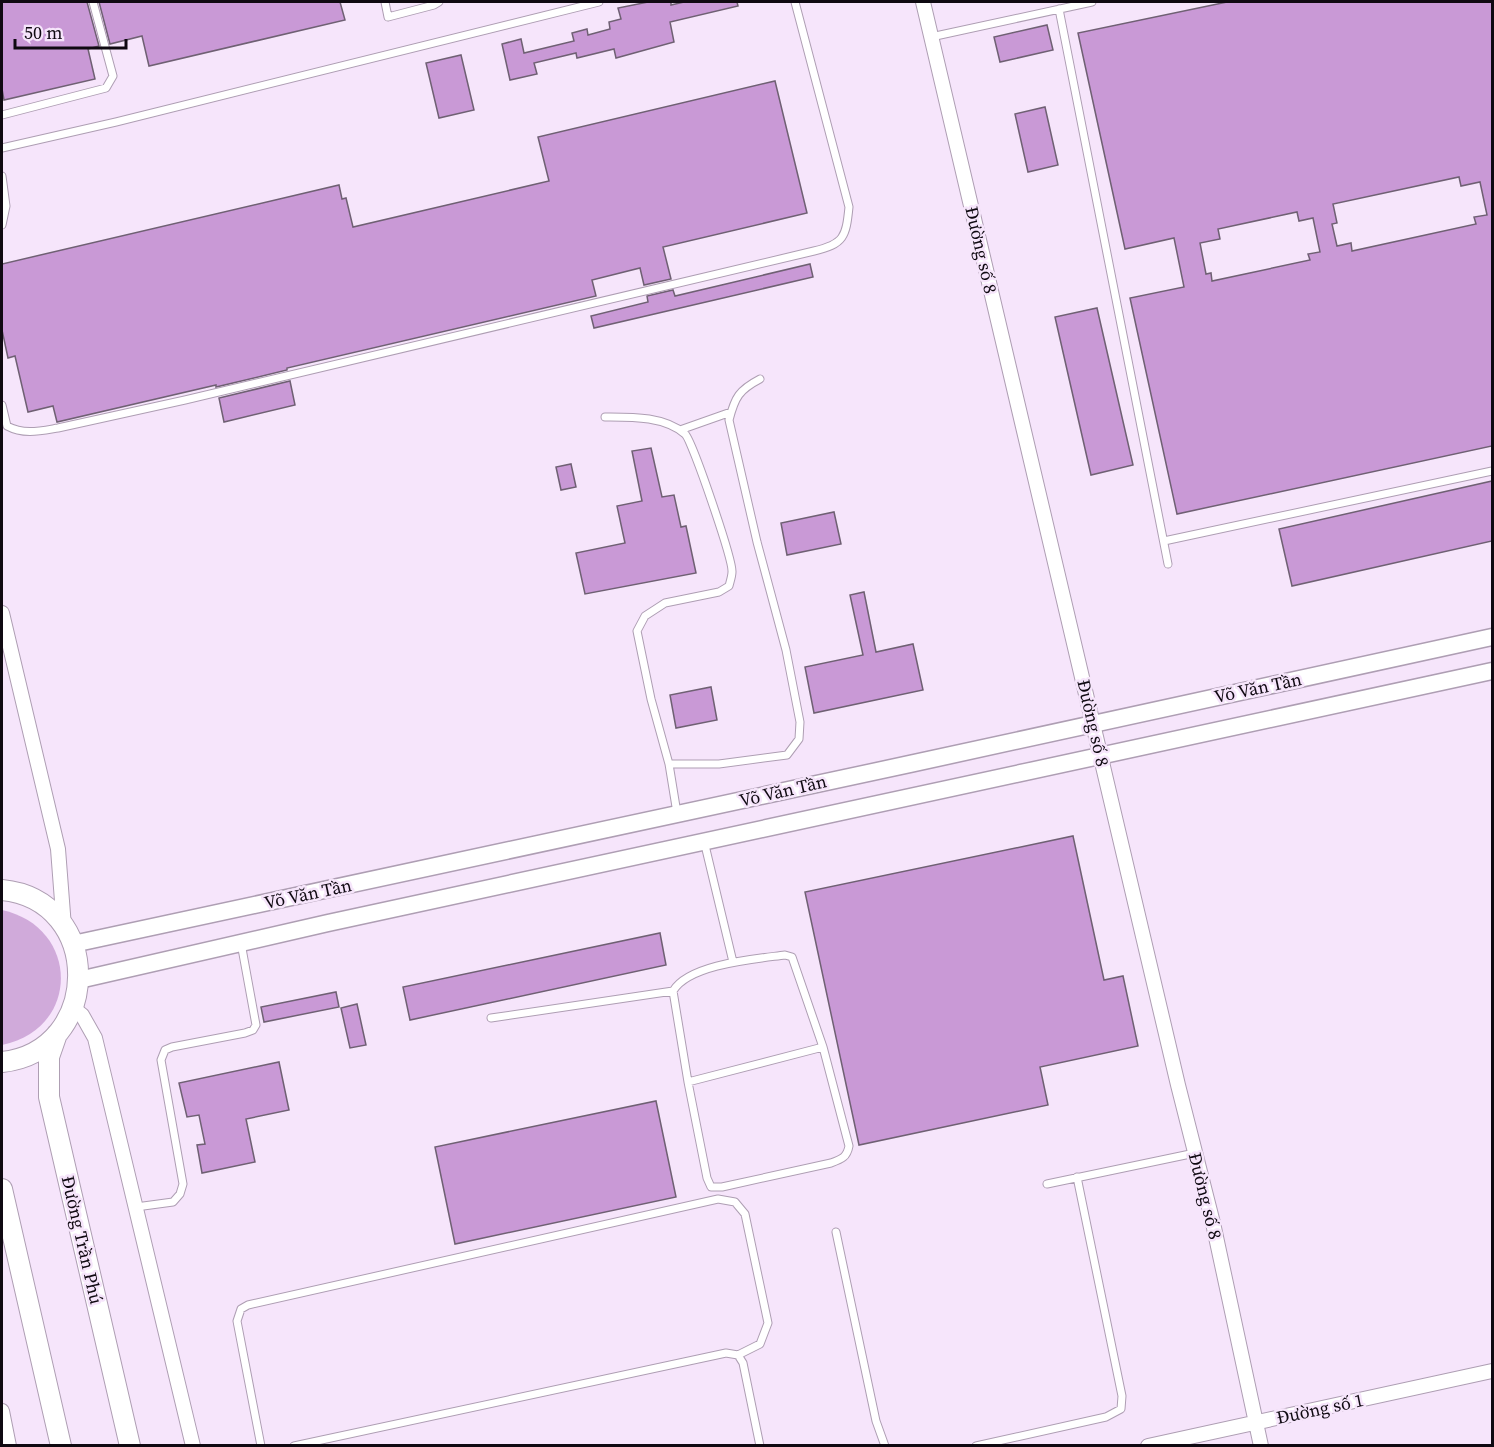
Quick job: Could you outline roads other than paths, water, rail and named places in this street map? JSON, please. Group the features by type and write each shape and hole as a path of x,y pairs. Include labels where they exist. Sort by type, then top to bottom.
{"main road":[{"path":"2,876 10,892 31,898 49,911 63,927 73,944 78,962 79,980 73,1008 57,1034 32,1054 2,1062"},
{"name":"Đường Trần Phú","path":"57,1034 49,1057 49,1098 130,1446"},
{"path":"2,1189 61,1446"}],"street":[{"name":"Đường số 8","path":"923,2 1195,1153 1261,1446"},
{"path":"2,613 58,849 63,927"},
{"name":"Võ Văn Tần","path":"73,944 677,816 807,785 1492,638"},
{"name":"Võ Văn Tần","path":"79,980 704,841 1492,672"},
{"path":"73,1008 82,1014 95,1038 193,1446"},
{"name":"Đường số 1","path":"1148,1446 1492,1372"},
{"path":"2,1411 9,1445"}],"lane":[{"path":"2,115 105,88 113,76 93,2"},
{"path":"385,2 388,17 439,2"},
{"path":"2,148 117,122 599,2"},
{"path":"2,405 7,426 14,430 21,432 58,428 511,324 839,243 845,234 849,207 795,2"},
{"path":"931,37 1092,2"},
{"path":"1059,9 1168,564"},
{"path":"2,176 6,206 2,225"},
{"path":"669,764 719,764 787,754 800,739 800,722 786,650 729,420 734,400 749,385 760,379"},
{"path":"680,430 731,412"},
{"path":"605,417 637,417 672,425 687,435 717,518 733,572 729,586 719,592 665,603 645,616 637,631 651,699 669,764 677,816"},
{"path":"1164,540 1492,471"},
{"path":"704,841 733,962"},
{"path":"136,1207 173,1202 180,1194 183,1184 161,1060 165,1050 245,1033 253,1030 256,1025 241,943"},
{"path":"785,955 792,957 823,1047 849,1146 843,1159 722,1187 711,1187 707,1178 688,1082 673,991 677,984 686,977 733,962 785,955"},
{"path":"490,1018 673,991"},
{"path":"688,1082 823,1047"},
{"path":"1047,1184 1195,1153"},
{"path":"976,1446 1106,1417 1120,1409 1122,1396 1077,1178"},
{"path":"261,1446 237,1321 241,1309 248,1305 718,1199 735,1202 745,1214 768,1323 760,1344 738,1355 726,1353 294,1446"},
{"path":"836,1232 876,1421 885,1446"},
{"path":"738,1355 743,1363 760,1446"}]}
